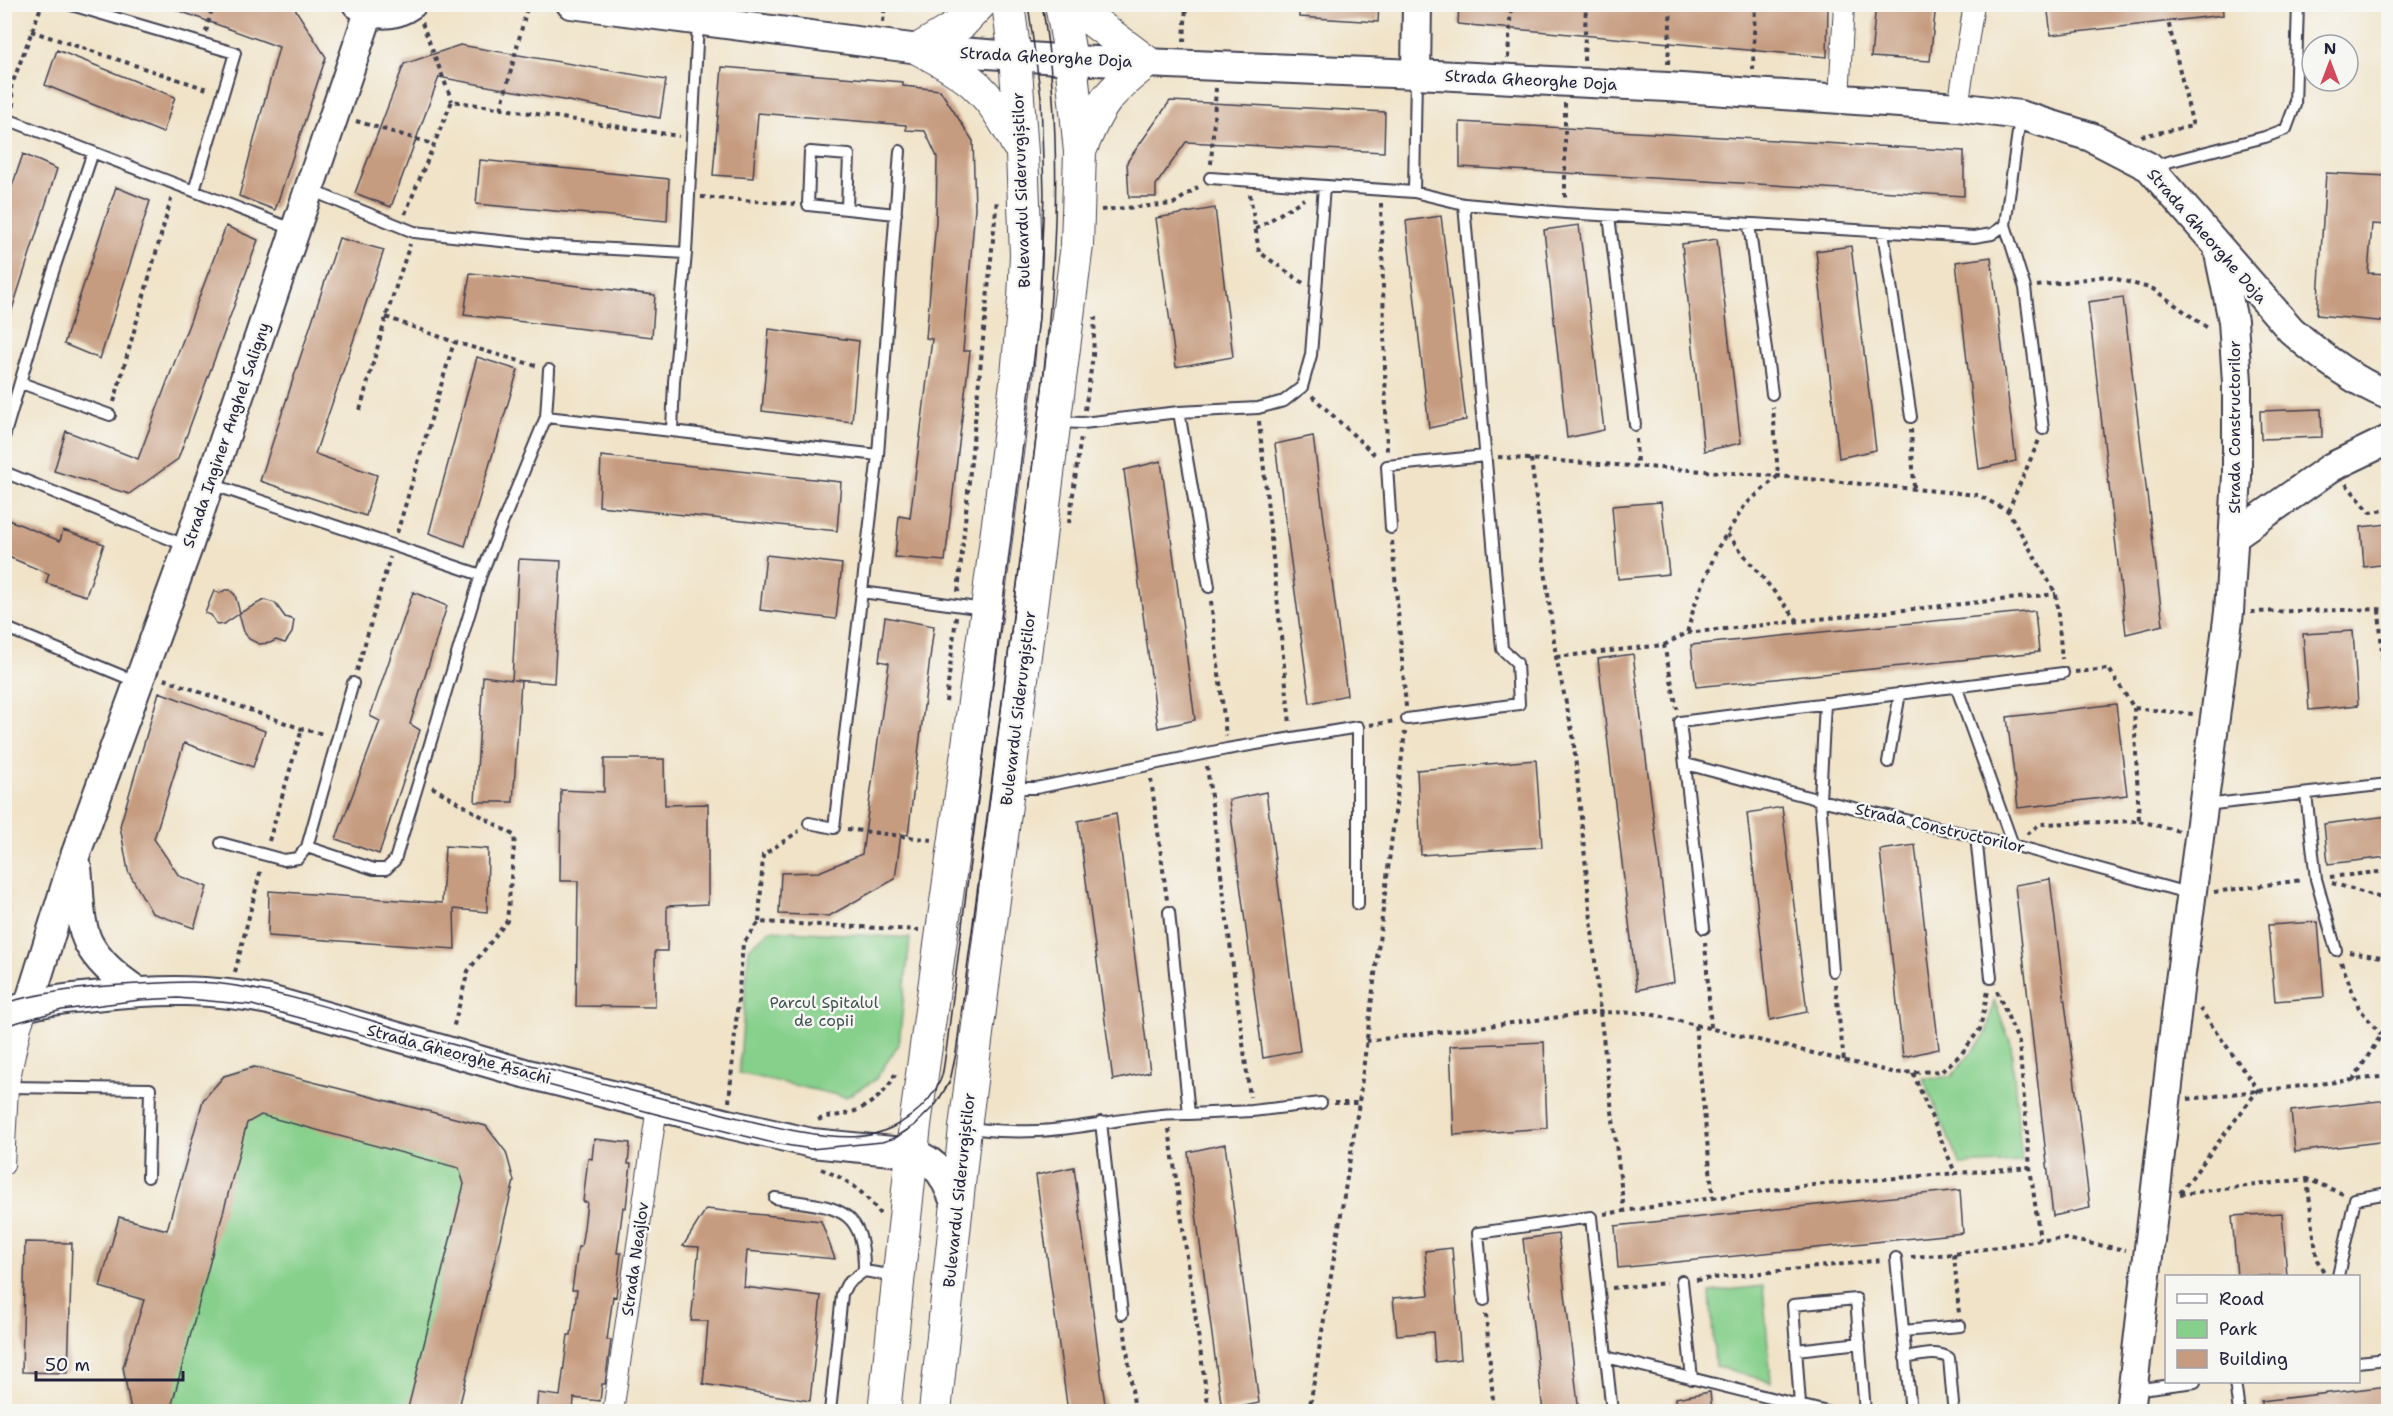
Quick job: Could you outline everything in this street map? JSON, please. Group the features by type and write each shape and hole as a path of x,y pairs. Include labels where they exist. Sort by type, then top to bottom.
{"main road":[{"path":"919,49 962,23 980,4"},
{"name":"Bulevardul Siderurgiștilor","path":"884,1412 912,1153 936,841 972,607 1017,375 1024,299 1026,255 1022,153 1015,56 1008,4"},
{"name":"Bulevardul Siderurgiștilor","path":"935,1412 965,1128 1007,788 1070,318 1079,212 1080,153 1071,60 1061,4"},
{"path":"1070,4 1147,62 1122,82 1099,108 1080,153"},
{"path":"919,49 950,65 986,94 1002,114 1022,153"}],"street":[{"name":"Strada Gheorghe Doja","path":"571,4 698,12 919,49 1071,60 1182,63 1507,79 1574,90 1667,87 1958,107 2020,115 2091,137 2149,167 2290,330 2343,371 2388,395"},
{"path":"1416,74 1417,4"},
{"path":"1839,100 1844,4"},
{"path":"1958,107 1974,4"},
{"path":"363,8 384,15 398,13 412,5"},
{"name":"Strada Inginer Anghel Saligny","path":"17,1009 188,547 335,115 363,8"},
{"name":"Strada Constructorilor","path":"2132,1401 2148,1254 2167,1195 2166,1102 2229,612 2235,535 2237,476 2235,348 2228,293 2217,248"},
{"name":"Strada Constructorilor","path":"2235,535 2332,467 2388,440"},
{"path":"75,856 82,920 88,942 112,973 137,992"},
{"name":"Strada Gheorghe Asachi","path":"17,1009 137,992 194,990 229,993 269,1000 447,1052 728,1124 813,1143 912,1153"},
{"path":"4,1165 8,1087 21,1027 17,1009"},
{"name":"Strada Neajlov","path":"613,1412 656,1114 660,1107"},
{"path":"912,1153 926,1158 939,1169 956,1204"}],"lane":[{"path":"68,4 234,53 194,191"},
{"path":"2149,167 2265,137 2286,129 2295,105 2298,4"},
{"path":"672,431 674,382 686,253 698,12"},
{"path":"1414,192 1416,74"},
{"path":"2020,115 2005,225 2025,288 2043,429"},
{"path":"4,118 296,230"},
{"path":"809,823 834,828 878,455 900,151"},
{"path":"4,437 49,284 93,152"},
{"path":"847,207 849,155 810,153 808,205 847,207 896,214"},
{"path":"1210,178 1414,192 1464,204 1609,216 1974,237 1992,234 2005,225"},
{"path":"1055,422 1083,423 1179,412 1258,408 1284,401 1302,387 1311,356 1324,186"},
{"path":"310,190 414,232 539,245 686,253"},
{"path":"1407,719 1519,704 1517,663 1502,649 1464,204"},
{"path":"1609,216 1635,425"},
{"path":"1749,224 1772,394"},
{"path":"1883,232 1911,417"},
{"path":"307,847 374,869 386,869 395,860 421,781 481,575 546,417 549,370"},
{"path":"21,383 110,415"},
{"path":"1179,412 1209,587"},
{"path":"546,417 878,455"},
{"path":"1391,528 1387,466 1485,456"},
{"path":"4,472 188,547"},
{"path":"209,483 481,575"},
{"path":"862,592 972,607"},
{"path":"4,627 141,677"},
{"path":"1704,928 1680,722 2064,673"},
{"path":"221,843 284,860 298,858 307,847 353,683"},
{"path":"1956,686 2013,845"},
{"path":"1888,762 1900,693"},
{"path":"1825,702 1820,800 1833,971"},
{"path":"1007,788 1036,788 1227,749 1358,727 1358,904"},
{"name":"Strada Constructorilor","path":"1686,764 1820,800 2013,845 2193,894"},
{"path":"2204,805 2388,785"},
{"path":"2306,794 2316,879 2336,950"},
{"path":"1976,836 1991,978"},
{"path":"1168,912 1189,1114"},
{"path":"8,1087 150,1089 148,1177"},
{"path":"965,1128 992,1131 1039,1131 1167,1114 1252,1111 1321,1103"},
{"path":"1101,1122 1122,1314"},
{"path":"2338,1275 2355,1199 2388,1192"},
{"path":"775,1198 834,1208 849,1216 858,1228 864,1249 864,1271"},
{"path":"1484,1300 1478,1233 1591,1217 1612,1412"},
{"path":"1896,1258 1911,1412"},
{"path":"830,1412 842,1294 847,1284 864,1271 899,1276"},
{"path":"1682,1281 1692,1379"},
{"path":"1800,1405 1792,1305 1856,1299 1865,1412"},
{"path":"1903,1331 1960,1326"},
{"path":"1796,1350 1860,1343"},
{"path":"1905,1358 1934,1354 1944,1354 1949,1358 1953,1404"},
{"path":"1606,1357 1827,1412"},
{"path":"2360,1362 2388,1359"},
{"path":"2132,1401 2192,1383"},
{"path":"2235,1383 2239,1412"}],"path":[{"path":"16,122 11,87 42,4"},
{"path":"203,44 213,4"},
{"path":"501,110 528,4"},
{"path":"1182,63 1186,4"},
{"path":"1507,79 1511,4"},
{"path":"1565,213 1574,90 1586,4"},
{"path":"1667,87 1671,4"},
{"path":"1751,93 1755,4"},
{"path":"400,226 452,101 422,22 412,5"},
{"path":"2139,136 2193,126 2168,21"},
{"path":"31,31 222,94"},
{"path":"1079,212 1173,204 1210,178 1217,65"},
{"path":"452,101 693,138"},
{"path":"335,115 433,144"},
{"path":"110,415 175,184"},
{"path":"1380,190 1387,466"},
{"path":"689,196 808,205"},
{"path":"946,703 972,607 994,213 998,196"},
{"path":"1256,229 1299,201"},
{"path":"1252,207 1259,252 1288,273"},
{"path":"360,410 386,317 414,232"},
{"path":"2025,288 2106,276 2153,289 2235,348"},
{"path":"386,317 454,342 549,370"},
{"path":"353,683 454,342"},
{"path":"1302,387 1387,466"},
{"path":"1772,394 1778,476"},
{"path":"1258,408 1291,737"},
{"path":"1911,417 1914,488"},
{"path":"1635,425 1637,465"},
{"path":"2008,511 2043,429"},
{"path":"1485,456 1637,465 1914,488 1978,495 2008,511 2056,594 2064,673 2109,669 2134,708 2139,821"},
{"path":"1531,459 1556,657 1573,735 1600,1012 1624,1210"},
{"path":"2332,467 2370,512 2388,510"},
{"path":"1687,633 1694,607 1717,549 1745,505 1778,476"},
{"path":"1310,1412 1359,1103 1407,719 1391,528"},
{"path":"1727,534 1798,621"},
{"path":"1209,587 1227,749"},
{"path":"1556,657 1664,645 1687,633 2056,594"},
{"path":"2229,612 2388,609"},
{"path":"2379,610 2384,679 2388,685"},
{"path":"1664,645 1680,722"},
{"path":"141,677 337,738"},
{"path":"2134,708 2216,716"},
{"path":"1358,727 1407,719"},
{"path":"1206,753 1252,1111"},
{"path":"1149,764 1168,912"},
{"path":"421,781 515,836 507,921 468,971 447,1052"},
{"path":"2040,824 2139,821 2200,837"},
{"path":"728,1124 743,944 759,922 763,855 809,823"},
{"path":"834,828 936,841"},
{"path":"2193,894 2388,871"},
{"path":"2316,879 2388,900"},
{"path":"919,941 922,919"},
{"path":"759,922 920,930"},
{"path":"1704,928 1711,1028"},
{"path":"2336,950 2388,958"},
{"path":"2336,950 2359,1008 2381,1035"},
{"path":"1833,971 1844,1061"},
{"path":"1366,1041 1600,1012 1646,1013 1896,1073 1942,1071 1962,1053 1980,1029 1991,978"},
{"path":"1991,978 2019,1043 2030,1167 2040,1240"},
{"path":"2180,981 2258,1090"},
{"path":"1695,1024 1713,1198"},
{"path":"2353,1080 2388,1024"},
{"path":"884,1219 864,1193 844,1178 808,1164 819,1119 849,1113 871,1103 892,1083 899,1065"},
{"path":"1913,1073 1956,1175"},
{"path":"2166,1102 2388,1076"},
{"path":"2167,1195 2258,1090"},
{"path":"1321,1103 1359,1103"},
{"path":"1167,1114 1209,1412"},
{"path":"1591,1217 1624,1210 1801,1185 1956,1175 2030,1167"},
{"path":"2167,1195 2307,1179 2355,1199"},
{"path":"2307,1179 2317,1260 2326,1275"},
{"path":"1599,1289 1954,1254 2040,1240 2066,1239 2148,1254"},
{"path":"1954,1254 1960,1326"},
{"path":"1484,1300 1494,1412"},
{"path":"1122,1314 1135,1412"}],"green space":[{"name":"Parcul Spitalul de copii","path":"770,930 910,938 899,1044 875,1080 846,1097 739,1073 749,948"},
{"path":"1994,1000 2011,1044 2022,1162 1960,1165 1923,1078 1951,1077 1986,1035"},
{"path":"254,1067 486,1126 506,1152 514,1181 458,1411 131,1411 123,1367 144,1300 100,1287 119,1217 167,1230 203,1100 224,1076"},
{"path":"1763,1286 1771,1382 1715,1366 1710,1292"}],"building":[{"path":"167,4 292,4 326,57 275,210 239,196 279,47 166,6"},
{"path":"1299,4 1379,4 1378,22 1299,17"},
{"path":"1459,4 1828,4 1827,57 1458,24"},
{"path":"1876,4 1936,4 1930,61 1871,57"},
{"path":"2047,4 2222,4 2223,15 2051,35"},
{"path":"460,45 666,80 660,118 439,77 391,207 355,193 404,64"},
{"path":"57,50 175,97 163,133 45,85"},
{"path":"722,67 903,82 903,86 940,90 973,141 975,208 963,351 970,351 945,561 895,557 899,516 910,518 932,339 926,338 936,221 937,157 925,131 906,130 906,125 758,113 753,178 713,175"},
{"path":"1170,101 1385,112 1384,152 1186,142 1156,185 1156,197 1129,197 1127,162"},
{"path":"1460,122 1964,151 1964,196 1460,167"},
{"path":"23,154 57,169 8,322 4,321 4,210"},
{"path":"480,160 669,179 667,221 476,204"},
{"path":"2326,173 2388,176 2388,225 2372,224 2368,273 2388,274 2388,322 2317,315"},
{"path":"116,187 150,201 100,359 64,344"},
{"path":"1215,208 1233,357 1176,367 1156,218"},
{"path":"1441,216 1466,420 1429,428 1406,221"},
{"path":"1579,225 1604,430 1567,438 1544,230"},
{"path":"226,226 258,240 178,459 129,494 54,471 66,431 138,459"},
{"path":"339,238 384,250 315,454 377,475 366,516 260,481"},
{"path":"1717,239 1741,443 1704,451 1682,244"},
{"path":"1851,246 1876,450 1839,458 1816,251"},
{"path":"1991,257 2016,461 1979,469 1956,262"},
{"path":"470,273 655,295 652,337 464,315"},
{"path":"2123,297 2163,625 2126,634 2088,302"},
{"path":"769,329 859,341 852,422 762,411"},
{"path":"477,357 518,370 465,546 429,533"},
{"path":"2321,409 2322,437 2261,439 2260,411"},
{"path":"1313,436 1347,695 1310,703 1275,444"},
{"path":"601,456 841,482 837,531 599,506"},
{"path":"1161,461 1195,720 1158,728 1124,470"},
{"path":"1661,502 1669,574 1618,579 1612,506"},
{"path":"4,518 60,541 63,530 104,544 86,596 46,583 49,574 4,555"},
{"path":"2388,524 2388,564 2364,567 2361,527"},
{"path":"766,555 842,564 836,619 760,610"},
{"path":"519,559 561,561 554,683 514,680 521,681 513,802 475,802 483,676 512,680"},
{"path":"230,590 235,595 240,613 264,600 275,603 285,617 294,620 292,633 285,643 276,640 259,644 249,639 244,632 239,614 224,624 217,625 211,615 205,613 214,591 220,593"},
{"path":"413,592 447,606 410,724 420,730 379,854 336,839 380,721 370,716"},
{"path":"2035,611 2039,652 1696,687 1691,645"},
{"path":"885,617 934,626 908,835 901,834 895,879 829,916 779,914 781,873 819,872 862,854 889,663 879,661"},
{"path":"2353,631 2358,705 2309,710 2303,634"},
{"path":"1633,654 1674,982 1637,990 1598,659"},
{"path":"159,692 265,731 253,767 184,743 154,839 179,876 207,887 194,928 152,913 128,871 120,826"},
{"path":"2116,704 2127,795 2018,808 2007,717"},
{"path":"604,759 664,759 665,805 708,804 708,904 667,906 667,951 655,951 655,1007 576,1006 578,881 560,881 561,790 604,792"},
{"path":"1536,760 1542,847 1421,855 1417,770"},
{"path":"1266,792 1300,1051 1263,1058 1229,800"},
{"path":"1782,807 1807,1012 1770,1020 1747,813"},
{"path":"1116,813 1150,1072 1113,1080 1078,821"},
{"path":"2388,816 2388,857 2328,864 2324,824"},
{"path":"1915,845 1939,1049 1903,1057 1880,850"},
{"path":"445,846 488,849 487,912 454,909 455,949 268,936 269,891 442,903"},
{"path":"2050,879 2090,1208 2053,1216 2015,885"},
{"path":"2318,922 2324,997 2275,1001 2268,925"},
{"path":"1544,1042 1547,1128 1454,1135 1450,1046"},
{"path":"254,1067 486,1126 506,1152 514,1181 458,1412 407,1412 464,1184 459,1168 261,1115 247,1123 170,1412 131,1412 123,1367 144,1300 100,1287 119,1217 167,1230 203,1100 224,1076"},
{"path":"2388,1100 2388,1141 2295,1152 2291,1111"},
{"path":"594,1139 630,1143 628,1164 631,1164 626,1208 623,1207 617,1253 621,1253 616,1297 613,1296 607,1340 611,1340 605,1384 602,1384 600,1401 574,1398 573,1412 536,1412 538,1393 560,1396 577,1290 572,1290 578,1247 581,1247 584,1228 587,1202 583,1202 588,1158 592,1159"},
{"path":"1225,1144 1259,1403 1222,1411 1188,1152"},
{"path":"1074,1167 1106,1412 1068,1412 1036,1175"},
{"path":"1960,1190 1963,1233 1618,1268 1615,1226"},
{"path":"706,1209 821,1221 835,1259 747,1251 744,1287 821,1296 810,1401 703,1384 708,1321 691,1321 699,1247 683,1246"},
{"path":"2282,1213 2287,1275 2237,1275 2232,1216"},
{"path":"1558,1234 1579,1412 1543,1412 1523,1239"},
{"path":"25,1242 72,1243 68,1373 22,1372"},
{"path":"1452,1248 1461,1359 1435,1362 1433,1332 1397,1335 1393,1298 1429,1295 1425,1251"},
{"path":"2388,1386 2388,1412 2261,1412 2261,1401"},
{"path":"1710,1392 1712,1412 1676,1412 1675,1398"}],"tram line":[{"path":"4,1003 62,991 140,984 204,982 254,989 304,1001 493,1055 759,1123 807,1133 852,1137 870,1135 891,1128 920,1108 935,1091 940,1081 946,1052 1039,318 1044,194 1041,97 1028,4"},
{"path":"4,1026 62,1010 140,1000 178,998 252,1005 656,1114 773,1143 811,1149 882,1142 895,1138 915,1125 936,1104 950,1081 956,1053 1039,416 1052,279 1055,210 1055,141 1051,72 1042,4"}]}
